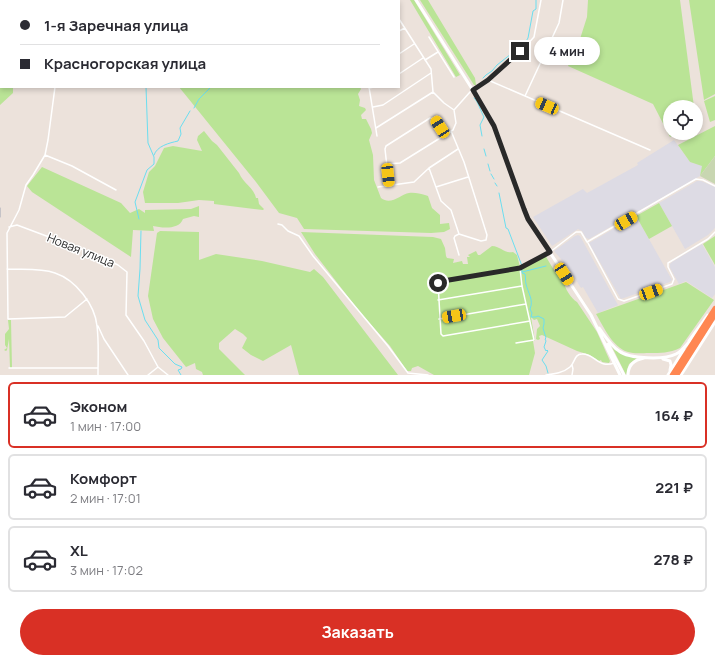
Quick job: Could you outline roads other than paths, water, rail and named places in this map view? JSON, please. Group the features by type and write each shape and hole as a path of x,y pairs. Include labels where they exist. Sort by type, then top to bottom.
{"highway":[{"path":"670,374 715,307"},
{"path":"677,375 715,315"}],"main road":[{"path":"416,0 494,126 528,219 591,315 624,375"},
{"path":"670,374 690,341 715,307"},
{"path":"591,315 620,375"},
{"path":"681,375 715,322"},
{"path":"599,328 618,350 624,354 633,356 668,356 676,354 690,341"},
{"path":"628,375 629,368 633,362 644,358 668,360 671,365 670,374"}],"street":[{"path":"387,164 400,162 454,128 456,123 454,110 460,101 488,80 524,48 534,37 540,0"},
{"path":"525,96 559,23 563,0"},
{"path":"400,20 430,69 433,92 454,110"},
{"path":"400,31 405,28"},
{"path":"429,37 454,77"},
{"path":"400,53 414,43"},
{"path":"400,73 438,52"},
{"path":"373,107 383,105 431,73"},
{"path":"488,80 650,150"},
{"path":"55,88 45,156 23,190 20,210 9,226 7,233 8,320 65,316 87,299"},
{"path":"369,88 377,136"},
{"path":"376,128 433,92"},
{"path":"389,185 385,149 386,146 430,118 435,119 444,134"},
{"path":"451,131 469,177 487,236 486,240 481,241 459,234"},
{"path":"378,187 414,182 429,168 458,149"},
{"path":"45,156 72,166 116,190"},
{"path":"429,168 441,201 451,210 459,234"},
{"path":"436,187 469,177"},
{"path":"587,242 696,180 703,180 715,186"},
{"path":"278,224 299,236 313,256 388,346 408,373 428,375"},
{"name":"Новая улица","path":"9,226 17,225 97,255 118,265 127,272 126,315 144,341 158,367"},
{"path":"530,321 443,336 441,334 438,283 520,268 550,252 578,232 582,233 618,299 624,302 672,284 674,279 668,263 708,239 715,232"},
{"path":"458,255 454,238 459,234"},
{"path":"516,343 534,340 522,286 520,268"},
{"path":"7,269 38,270 56,274 72,282 87,299 104,339 128,375"},
{"path":"438,300 522,286"},
{"path":"440,319 526,304"},
{"path":"97,324 98,375"},
{"path":"711,328 715,326"},
{"path":"546,375 556,374 570,368 577,356 582,354 604,364 610,365 614,363"},
{"path":"572,365 572,375"},
{"path":"148,375 158,367 168,375"},
{"path":"9,368 98,368"}],"waterway":[{"path":"483,78 525,43 528,38 533,11 536,9 536,0"},
{"path":"139,219 135,202 147,170 154,164 154,157 148,143 146,88"},
{"path":"194,108 199,99 210,88"},
{"path":"474,98 484,117 480,125 482,136"},
{"path":"154,155 161,147 178,141 181,134 180,128 190,111"},
{"path":"484,149 486,156"},
{"path":"488,164 490,171"},
{"path":"491,174 494,179"},
{"path":"499,193 506,228 508,229 522,266"},
{"path":"141,231 138,296 145,320 158,340 159,348 175,364 182,367 178,370 181,375"},
{"path":"522,272 546,266"},
{"path":"522,269 522,273 525,274 526,284 531,300 531,317 538,316 544,319 543,328 546,338 544,347 546,351 548,351 542,360 548,373"}],"railway":[{"path":"0,208 0,217"}]}
